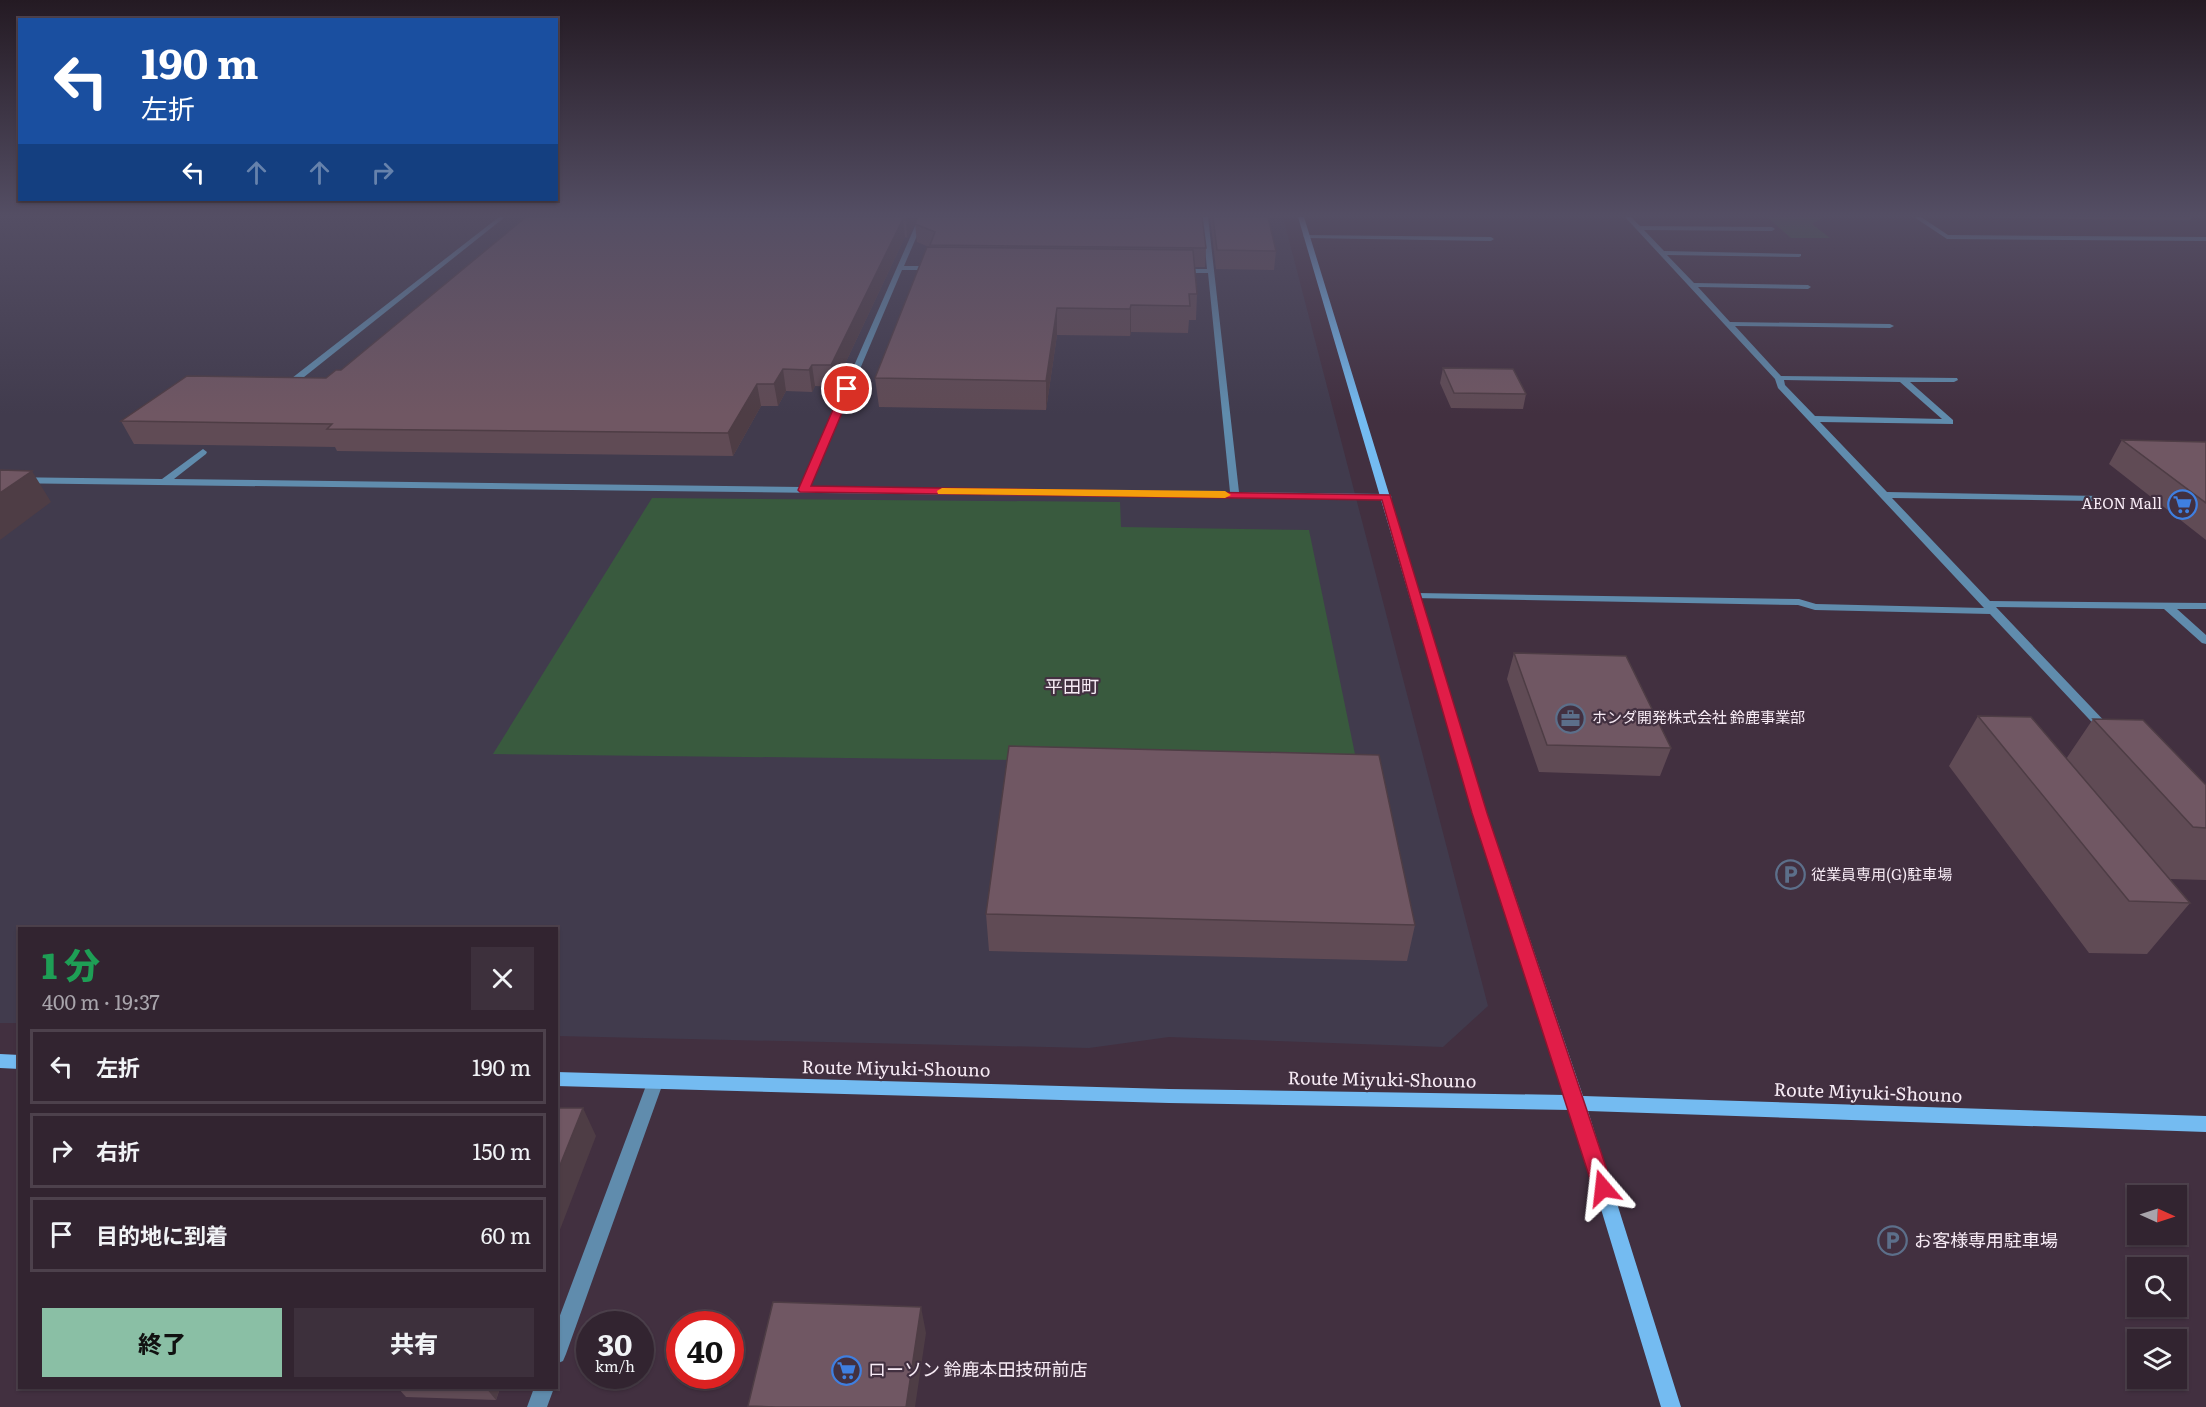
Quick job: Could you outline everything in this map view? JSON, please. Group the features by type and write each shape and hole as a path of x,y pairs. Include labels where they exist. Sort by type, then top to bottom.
{"street":[{"path":"283,390 419,283"},
{"path":"804,490 893,283"},
{"path":"1213,283 1235,495"},
{"path":"1320,283 1387,497 1480,813 1577,1103 1671,1407"},
{"path":"1690,283 1779,378 1781,386 2116,741"},
{"path":"1692,285 1809,287"},
{"path":"1729,324 1890,326"},
{"path":"1779,378 1954,380"},
{"path":"1814,419 1950,422 1902,379"},
{"path":"163,483 203,452"},
{"path":"0,480 1387,497"},
{"path":"1886,495 2096,498"},
{"path":"1416,596 1799,602 1815,607 2206,606"},
{"path":"2166,605 2206,641"},
{"path":"0,1061 18,1062"},
{"name":"Route Miyuki-Shouno","path":"558,1079 1169,1096 1577,1103 2206,1124"},
{"path":"558,1349 655,1083"},
{"path":"537,1407 544,1389"}],"shaded area":[{"path":"0,283 1300,283 1488,1006 1443,1047 1169,1037 1089,1048 558,1036 558,927 18,927 18,1023 0,1023"}],"green space":[{"path":"652,498 1120,502 1121,527 1309,530 1357,764 493,754"}],"building":[{"path":"447,283 872,283 831,365 812,365 809,370 783,369 774,384 757,384 728,433 327,429 332,424 121,421 187,376 326,378 336,370 341,370"},
{"path":"913,283 1196,283 1197,294 1189,294 1190,306 1131,305 1130,309 1057,308 1046,381 875,378"},
{"path":"1443,368 1513,369 1526,394 1454,393"},
{"path":"2122,440 2206,442 2206,503"},
{"path":"0,470 32,471 0,493"},
{"path":"1514,653 1626,656 1671,748 1547,745"},
{"path":"1978,716 2031,717 2190,903 2129,901"},
{"path":"2093,719 2143,720 2206,785 2206,828 2193,827"},
{"path":"1009,746 1379,755 1415,925 986,914"},
{"path":"558,1108 583,1108 558,1170"},
{"name":"ローソン 鈴鹿本田技研前店","path":"773,1302 921,1307 906,1407 748,1406"}],"slow traffic":[{"path":"942,491 1225,495"}],"place":[{"name":"AEON Mall","path":"2183,504"},
{"name":"ホンダ開発株式会社 鈴鹿事業部","path":"1571,718"},
{"name":"従業員専用(G)駐車場","path":"1790,875"},
{"name":"お客様専用駐車場","path":"1893,1241"},
{"name":"ローソン 鈴鹿本田技研前店","path":"847,1370"}],"district":[{"name":"平田町","path":"1072,687"}],"route":[{"path":"847,389 804,490 1387,497 1480,813 1603,1188"}]}
